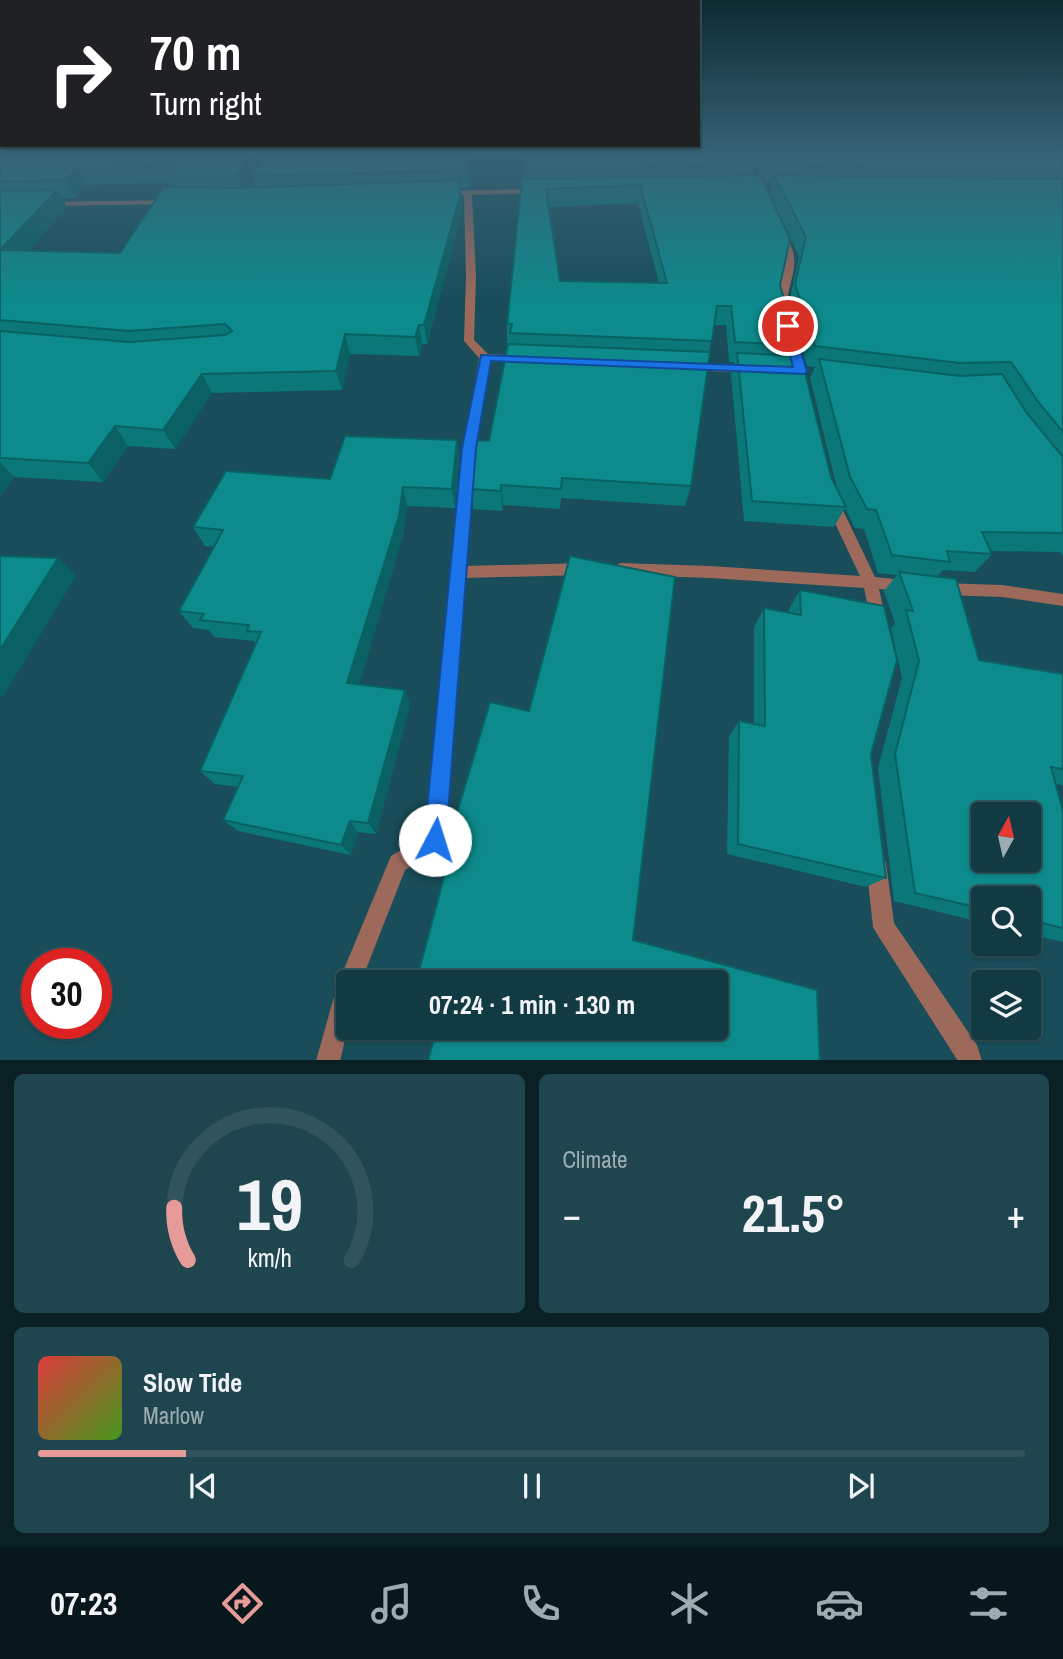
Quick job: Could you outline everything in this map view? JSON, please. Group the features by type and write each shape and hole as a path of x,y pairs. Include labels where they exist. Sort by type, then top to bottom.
{"street":[{"path":"41,204 155,202"},
{"path":"468,202 471,276 469,341 485,357 540,360"},
{"path":"775,222 792,257 781,303 788,326"},
{"path":"355,970 398,863 435,840 469,448 485,357"},
{"path":"679,368 760,370"},
{"path":"827,484 830,497 870,581 883,641"},
{"path":"459,572 663,569 1002,591 1063,600"},
{"path":"874,843 884,927 968,1053 970,1060"},
{"path":"328,1060 336,1031"}],"building":[{"path":"0,202 45,202 0,250"},
{"path":"154,202 458,202 424,325 419,325 415,337 345,334 336,371 202,374 163,430 115,426 88,463 0,458 0,331 129,342 225,335 232,331 225,324 129,331 0,320 0,250 120,253"},
{"path":"520,202 548,202 560,281 667,283 645,202 773,202 790,239 780,285 797,345 735,342 731,306 717,306 712,341 510,333 512,324 507,324"},
{"path":"788,202 1063,202 1063,432 1011,362 960,363 815,346 795,284 806,237"},
{"path":"508,344 710,352 691,486 562,478 561,489 501,485 501,491 471,489 475,440 489,441"},
{"path":"737,353 801,356 831,477 846,507 752,501"},
{"path":"819,359 960,376 1002,374 1026,412 1063,457 1063,533 982,532 992,554 947,551 950,562 892,555 876,510 867,509 850,477"},
{"path":"345,436 457,440 452,489 403,487 399,516 347,683 405,690 368,823 350,821 341,845 223,820 243,776 200,771 261,632 247,631 249,625 200,620 204,614 179,611 223,530 193,527 226,471 330,479"},
{"path":"0,556 58,558 0,650"},
{"path":"570,556 675,577 633,940 817,990 820,1060 428,1060 434,1040 728,1040 728,970 419,970 458,824 454,823 490,702 529,711"},
{"path":"899,572 956,579 979,660 1063,674 1063,769 1051,767 1063,811 1063,928 1041,923 1041,886 971,886 971,906 915,893 895,754 919,661 906,610 913,611"},
{"path":"800,590 884,606 897,660 871,754 886,878 738,844 739,721 765,726 764,608 801,615"}],"route":[{"path":"435,840 469,448 485,357 800,371 788,326"}]}
